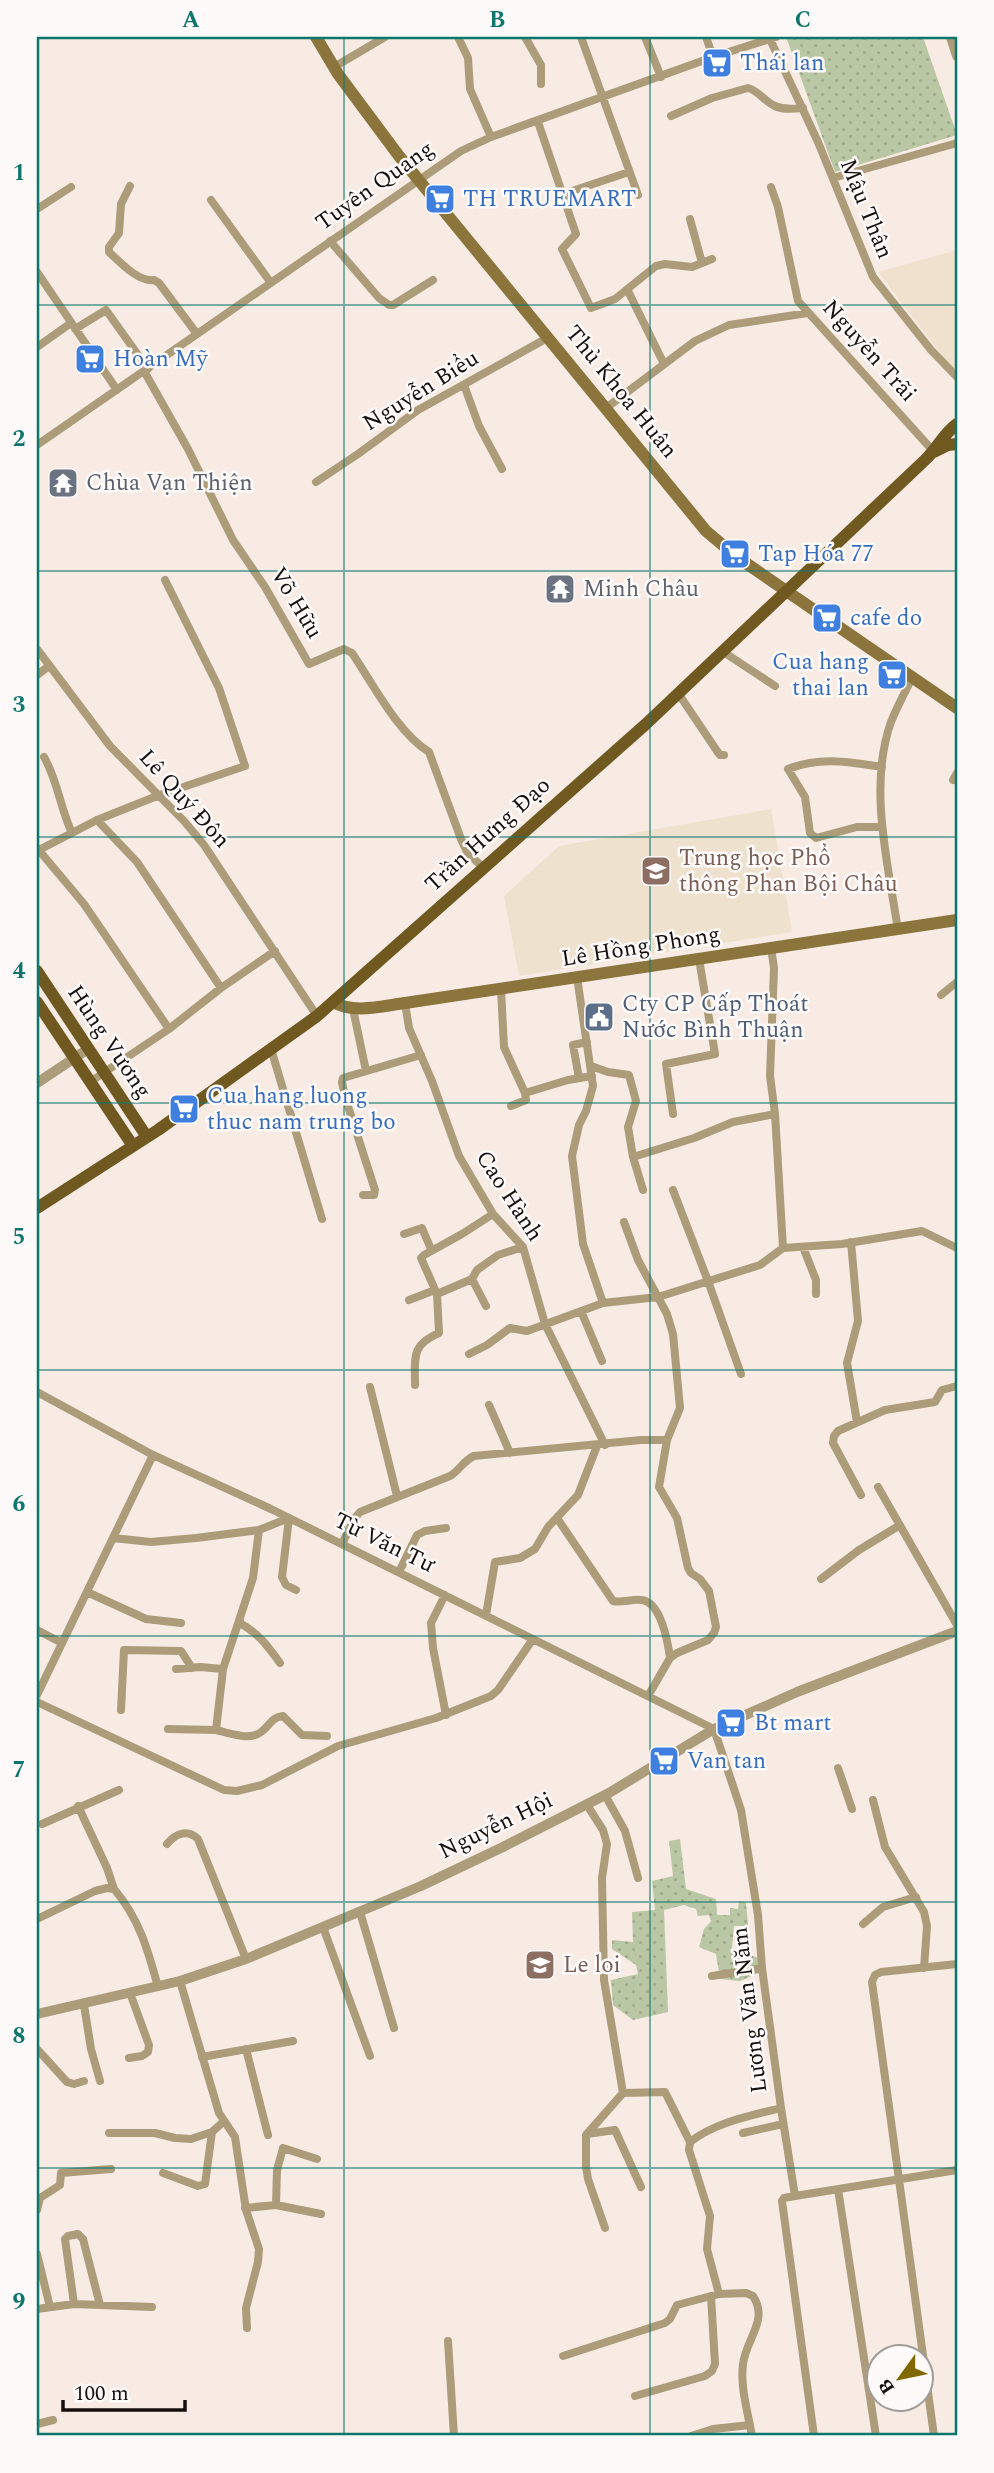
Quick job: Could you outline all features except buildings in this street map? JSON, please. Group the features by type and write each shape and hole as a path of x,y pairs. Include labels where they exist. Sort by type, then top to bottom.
{"main road":[{"name":"Thủ Khoa Huân","path":"316,37 334,67 418,180 706,531 737,557 957,708"},
{"name":"Trần Hưng Đạo","path":"934,452 940,440 957,424"},
{"name":"Trần Hưng Đạo","path":"37,1208 147,1137 317,1016 678,693 934,452 957,444"},
{"name":"Lê Hồng Phong","path":"333,1002 343,1008 353,1009 405,1003 957,920"},
{"name":"Hùng Vương","path":"37,971 147,1137"},
{"name":"Hùng Vương","path":"37,1002 133,1146"}],"street":[{"path":"334,67 385,37"},
{"path":"458,37 468,58 470,89 491,137"},
{"path":"525,37 541,65 541,84"},
{"path":"581,37 638,195"},
{"path":"645,37 662,77"},
{"path":"706,37 713,57"},
{"name":"Tuyên Quang","path":"37,446 450,157 491,137 772,37"},
{"name":"Mậu Thân","path":"772,37 834,178 873,277 931,350 957,377"},
{"path":"951,37 957,56"},
{"path":"671,116 742,89 754,90 780,108 803,108"},
{"path":"538,122 576,234 562,249 591,308 628,291 656,266 664,264 692,267 712,259"},
{"path":"834,178 957,144"},
{"path":"563,194 629,172"},
{"path":"130,186 121,204 119,233 109,247 109,252 148,281 155,280 159,283 197,334"},
{"path":"37,209 71,187"},
{"name":"Nguyễn Trãi","path":"771,187 778,206 798,301 934,452"},
{"path":"211,200 271,283"},
{"path":"690,219 702,263"},
{"path":"330,241 379,298 389,305 433,280"},
{"path":"37,272 117,390"},
{"path":"628,291 664,364"},
{"path":"37,347 107,310 146,370"},
{"path":"606,408 695,341 729,325 808,313"},
{"name":"Nguyễn Biểu","path":"316,482 418,410 549,337"},
{"name":"Võ Hữu","path":"146,370 233,540 265,587 309,664 344,649 352,653 416,744 429,752 468,854 483,867"},
{"path":"464,385 479,426 502,469"},
{"path":"164,580 219,688 245,766 97,820 37,850 84,904 169,1029"},
{"name":"Lê Quý Đôn","path":"37,649 110,746 204,845 317,1016"},
{"path":"722,651 775,686"},
{"path":"37,675 49,666"},
{"path":"898,930 881,827 883,767 890,724 912,678"},
{"path":"678,693 717,751 724,755"},
{"path":"44,757 54,777 64,816 72,833"},
{"path":"881,827 857,827 813,837 810,834 805,797 788,769 816,761 842,761 883,767"},
{"path":"97,820 137,862 221,988"},
{"path":"771,948 774,968 769,1076 775,1114 783,1248"},
{"path":"90,1082 169,1029 221,988 275,951"},
{"path":"673,1114 666,1064 715,1054 699,959"},
{"path":"577,978 593,1086 579,1125 572,1157 583,1244 603,1303"},
{"path":"941,995 957,982"},
{"path":"501,989 504,1047 526,1100 511,1106"},
{"name":"Cao Hành","path":"405,1003 409,1028 459,1156 493,1214 523,1247 545,1324 601,1445"},
{"path":"353,1009 366,1071"},
{"path":"579,1078 573,1045 587,1042"},
{"path":"37,1083 88,1049"},
{"path":"271,1049 322,1219"},
{"path":"363,1195 374,1195 375,1190 343,1078 421,1055"},
{"path":"591,1066 629,1075 636,1101 628,1127 643,1190"},
{"path":"525,1093 592,1076"},
{"path":"633,1157 697,1137 733,1122 775,1114"},
{"path":"673,1190 741,1374"},
{"path":"415,1385 415,1356 419,1346 425,1339 439,1333 436,1292 422,1258 431,1249 462,1234 493,1214"},
{"path":"624,1222 638,1260 658,1297 673,1334 680,1408 667,1440 659,1487 677,1518 688,1567 709,1591 716,1627 708,1640 670,1658 648,1696"},
{"path":"404,1234 422,1228 431,1249"},
{"path":"469,1354 510,1328 523,1331 603,1303 658,1297 760,1265 783,1248 851,1242 922,1231 957,1248"},
{"path":"851,1242 858,1321 847,1363 857,1422"},
{"path":"409,1300 472,1279 484,1263 523,1247"},
{"path":"803,1247 816,1280 816,1294"},
{"path":"472,1279 486,1306"},
{"path":"581,1311 602,1361"},
{"path":"861,1495 833,1439 838,1432 891,1409 935,1402 942,1390 957,1386"},
{"path":"370,1387 397,1496"},
{"name":"Từ Văn Tư","path":"37,1392 153,1455 289,1518 715,1729"},
{"path":"489,1405 510,1453"},
{"path":"342,1544 360,1512 450,1476 457,1472 465,1460 474,1456 641,1440 667,1440"},
{"path":"485,1615 495,1562 520,1558 529,1553 578,1495 601,1445"},
{"path":"37,1695 153,1455"},
{"path":"878,1487 957,1625"},
{"path":"113,1538 150,1542 259,1530 289,1518 282,1577 286,1585 296,1590"},
{"path":"557,1518 613,1601 644,1599 651,1604 666,1634 670,1658"},
{"path":"821,1579 859,1550 900,1525"},
{"path":"399,1572 417,1535 446,1528"},
{"path":"216,1730 223,1670 253,1578 259,1530"},
{"path":"87,1592 146,1619 181,1623"},
{"path":"445,1595 431,1623 446,1715"},
{"path":"239,1623 253,1631 280,1663"},
{"path":"37,1630 62,1643"},
{"name":"Nguyễn Hội","path":"37,2014 180,1981 246,1959 360,1912 421,1886 587,1805 715,1729 797,1692 957,1631"},
{"path":"37,1702 230,1792 262,1785 344,1743 446,1715 498,1690 533,1639"},
{"path":"121,1710 124,1650 181,1651 192,1668"},
{"path":"176,1669 223,1670"},
{"path":"168,1728 216,1730 251,1736 262,1732 273,1718 284,1716 302,1735 327,1736"},
{"name":"Lương Văn Năm","path":"690,2142 699,2135 736,2119 781,2108 762,1968 758,1915 741,1810 715,1729"},
{"path":"838,1768 852,1809"},
{"path":"42,1824 119,1790"},
{"path":"605,1795 625,1831 638,1878"},
{"path":"873,1800 885,1847 924,1912 927,1926 924,1968"},
{"path":"587,1805 603,1830 607,1844 603,1878 604,1980 623,2093"},
{"path":"78,1807 114,1889 133,1914 144,1937 158,1987"},
{"path":"167,1844 175,1836 184,1833 190,1833 198,1839 246,1959"},
{"path":"37,1919 96,1891 114,1889"},
{"path":"863,1924 883,1907 916,1897"},
{"path":"360,1912 394,2028"},
{"path":"323,1927 370,2056"},
{"path":"934,2436 872,1982 875,1975 881,1972 957,1964"},
{"path":"712,1976 762,1968"},
{"path":"180,1981 223,2122 235,2137 245,2208 259,2249 246,2308 247,2328"},
{"path":"129,2058 142,2056 148,2052 149,2045 130,1993"},
{"path":"84,2005 91,2049 100,2081"},
{"path":"202,2057 293,2041"},
{"path":"37,2049 67,2082 74,2084 84,2081"},
{"path":"246,2049 268,2136"},
{"path":"605,2228 586,2166 586,2135 623,2093 665,2092 690,2142 689,2150 710,2216 707,2249 715,2295 715,2364 712,2371 705,2376 635,2396"},
{"path":"781,2108 795,2196"},
{"path":"108,2133 155,2133 191,2139 212,2132 223,2122"},
{"path":"743,2133 783,2124"},
{"path":"586,2135 615,2130 641,2187"},
{"path":"163,2173 198,2186 205,2184 212,2132"},
{"path":"276,2205 277,2170 283,2148 317,2160"},
{"path":"37,2210 40,2198 60,2185 61,2173 111,2169"},
{"path":"814,2436 782,2205 784,2198 957,2170"},
{"path":"838,2189 876,2436"},
{"path":"245,2208 276,2205 321,2214"},
{"path":"74,2304 65,2239 78,2234 83,2239 100,2305"},
{"path":"37,2255 50,2307"},
{"path":"563,2356 665,2323 677,2305 715,2295 746,2293 753,2296 760,2313 743,2364 752,2436"},
{"path":"37,2309 74,2304 152,2307"},
{"path":"448,2341 454,2436"},
{"path":"37,2424 53,2420"},
{"path":"691,2436 713,2429 750,2425"}],"shaded area":[{"path":"957,250 957,375 878,272"},
{"name":"Trung học Phổ thông Phan Bội Châu","path":"771,809 792,932 519,976 504,896 559,846"}],"green space":[{"path":"786,37 923,37 957,135 835,172"},
{"path":"680,1839 686,1889 716,1899 717,1915 730,1915 730,1908 738,1909 739,1901 746,1902 748,1926 734,1926 732,1948 758,1958 759,1973 740,1981 720,1979 716,1954 699,1947 704,1929 711,1921 709,1915 698,1916 696,1909 684,1905 664,1910 668,2012 633,2020 613,2005 611,1980 638,1974 636,1965 612,1949 612,1940 633,1942 632,1912 655,1910 652,1881 673,1876 669,1841"}],"place":[{"name":"Thái lan","path":"717,63"},
{"name":"TH TRUEMART","path":"440,199"},
{"name":"Hoàn Mỹ","path":"90,359"},
{"name":"Chùa Vạn Thiện","path":"63,483"},
{"name":"Tap Hóa 77","path":"735,554"},
{"name":"Minh Châu","path":"560,589"},
{"name":"cafe do","path":"827,618"},
{"name":"Cua hang thai lan","path":"892,675"},
{"name":"Trung học Phổ thông Phan Bội Châu","path":"656,871"},
{"name":"Cty CP Cấp Thoát Nước Bình Thuận","path":"599,1017"},
{"name":"Cua hang luong thuc nam trung bo","path":"184,1109"},
{"name":"Bt mart","path":"731,1723"},
{"name":"Van tan","path":"664,1761"},
{"name":"Le loi","path":"540,1965"}]}
